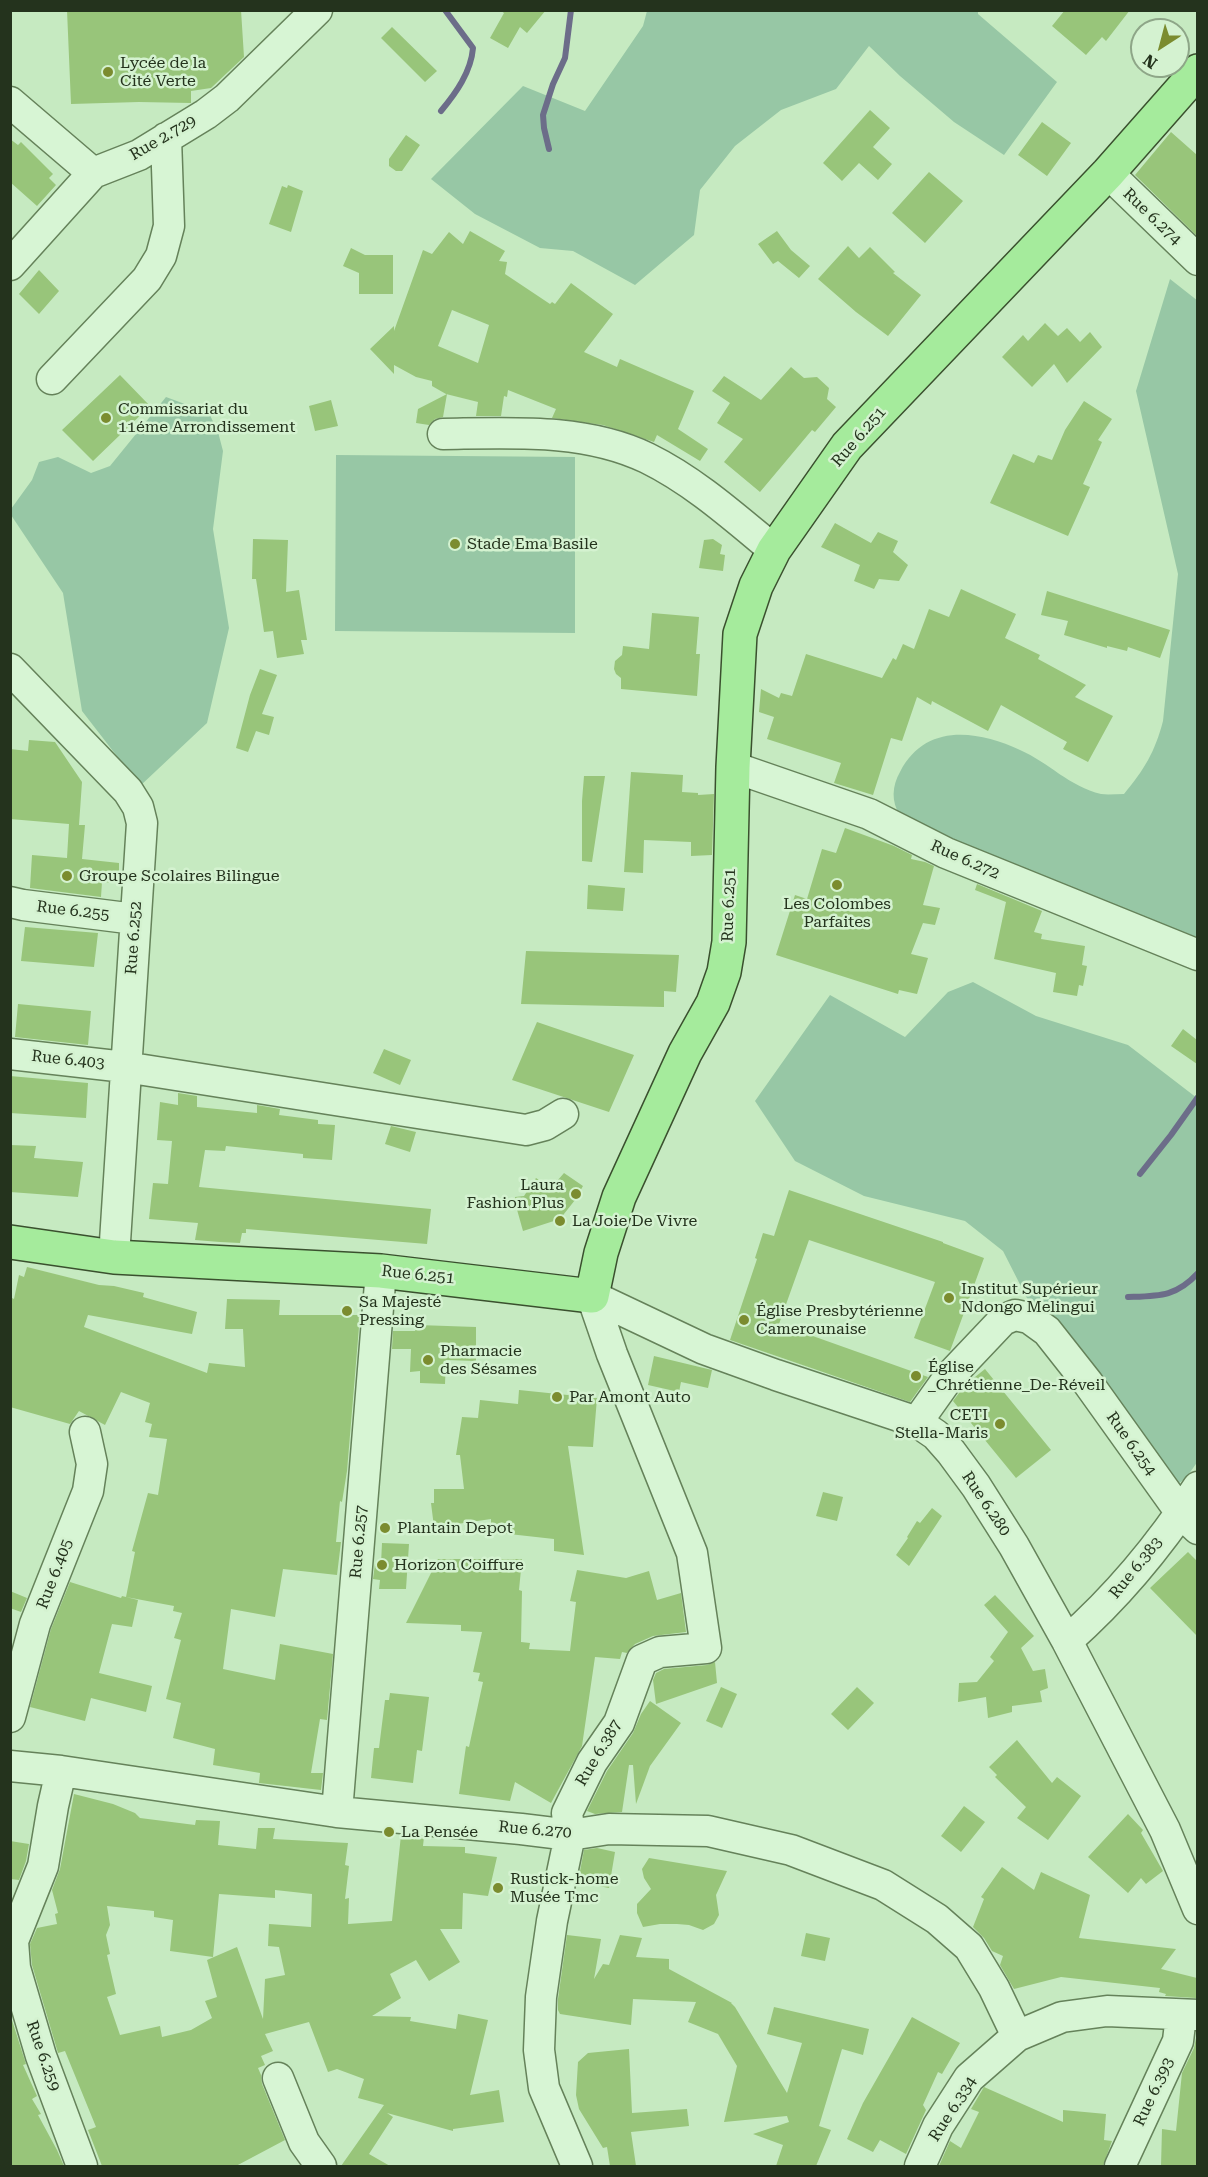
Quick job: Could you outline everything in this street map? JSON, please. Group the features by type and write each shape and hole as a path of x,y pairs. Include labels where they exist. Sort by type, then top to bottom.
{"main road":[{"name":"Rue 6.251","path":"10,1242 114,1257 381,1271 592,1296 601,1253 619,1197 685,1053 713,1003 724,972 729,942 733,767 740,634 756,586 774,550 847,446 1108,173 1197,71"}],"street":[{"name":"Rue 2.729","path":"10,265 93,172 138,155 206,114 227,98 317,10"},
{"path":"10,102 93,172"},
{"path":"52,380 147,279 162,256 169,226 165,138"},
{"name":"Rue 6.274","path":"1108,173 1197,260"},
{"path":"443,434 533,434 593,440 616,446 674,473 714,501 774,550"},
{"name":"Rue 6.252","path":"10,669 128,791 138,807 142,823 114,1257"},
{"name":"Rue 6.272","path":"733,767 869,814 946,853 1197,955"},
{"name":"Rue 6.255","path":"10,902 135,919"},
{"name":"Rue 6.403","path":"10,1054 125,1066 526,1130 545,1125 563,1114"},
{"name":"Rue 6.257","path":"337,1812 381,1271"},
{"name":"Rue 6.280","path":"592,1296 704,1349 776,1376 917,1422 936,1435 976,1486 1014,1546 1067,1641 1165,1830 1197,1909"},
{"name":"Rue 6.387","path":"577,2166 544,2088 539,2050 541,1997 552,1921 570,1835 567,1813 592,1762 619,1723 642,1660 660,1652 706,1648 692,1553 612,1354 592,1296"},
{"name":"Rue 6.254","path":"917,1422 949,1377 1003,1320 1015,1315 1029,1318 1047,1331 1081,1374 1189,1521"},
{"name":"Rue 6.405","path":"10,1717 35,1624 88,1491 92,1464 85,1432"},
{"name":"Rue 6.383","path":"1067,1641 1094,1618 1189,1521 1197,1487"},
{"name":"Rue 6.270","path":"10,1766 61,1771 337,1812 570,1835 609,1829 708,1831 790,1850 883,1885 937,1919 969,1947 994,1988 1017,2036"},
{"name":"Rue 6.259","path":"61,1771 52,1806 42,1866 14,1941 15,1968 41,2056 82,2166"},
{"name":"Rue 6.334","path":"920,2166 938,2126 969,2078 1017,2036 1062,2017 1107,2011 1189,2015"},
{"name":"Rue 6.393","path":"1120,2166 1189,2015"},
{"path":"278,2078 304,2142 321,2166"}],"green space":[{"path":"647,11 978,11 978,14 1057,82 1004,155 954,122 869,46 836,89 781,110 735,146 700,190 694,235 635,285 573,251 540,248 475,214 431,179 523,86 585,111 643,26"},
{"path":"1170,279 1198,301 1197,937 1024,875 900,815 895,805 894,794 897,777 911,756 923,745 938,738 953,735 970,735 1004,743 1030,755 1079,786 1101,794 1124,794 1148,760 1163,721 1178,574 1136,391"},
{"path":"166,397 209,413 218,432 223,451 213,529 229,628 207,723 140,786 82,711 63,593 11,515 11,509 32,480 39,462 58,457 91,473 110,466"},
{"name":"Stade Ema Basile","path":"336,455 575,457 575,633 335,631"},
{"path":"973,982 1036,1016 1128,1045 1197,1098 1198,1461 1186,1478 1178,1484 1031,1306 1003,1251 965,1221 864,1196 795,1161 755,1101 830,995 905,1037 948,992"}],"building":[{"name":"Lycée de la Cité Verte","path":"67,10 241,10 244,57 211,88 191,91 191,103 71,104"},
{"path":"500,10 546,10 527,33 520,27 508,48 490,38 504,13"},
{"path":"1065,10 1130,10 1106,41 1102,37 1086,55 1052,26"},
{"path":"392,27 437,71 425,82 381,38"},
{"path":"870,110 890,128 873,147 892,164 878,180 859,163 842,181 823,163"},
{"path":"1042,122 1071,143 1047,176 1018,155"},
{"path":"1171,132 1197,155 1197,236 1135,175"},
{"path":"406,135 420,145 402,171 396,171 389,166 389,159"},
{"path":"10,139 18,145 21,142 53,174 49,178 56,185 37,206 10,182"},
{"path":"929,172 963,201 925,243 892,213"},
{"path":"288,185 303,191 291,232 269,224 282,186 287,188"},
{"path":"470,231 505,251 499,261 507,262 505,274 550,304 552,302 555,304 571,283 613,314 584,352 617,367 620,359 694,391 678,429 708,449 700,461 657,435 654,442 603,425 552,418 556,409 508,390 507,397 504,396 501,416 476,416 478,402 446,394 432,386 432,381 416,377 394,365 394,374 370,349 394,326 394,331 423,250 432,254 449,232 463,244","holes":["452,310 489,325 478,363 438,346"]},
{"path":"777,231 791,250 810,266 799,278 778,261 773,264 758,244"},
{"path":"848,246 859,258 870,247 895,272 893,273 921,295 888,336 818,279"},
{"path":"351,248 365,255 393,255 393,294 359,294 359,273 343,266"},
{"path":"39,270 59,291 39,314 19,294"},
{"path":"1045,323 1058,336 1067,328 1080,342 1090,332 1102,347 1067,383 1054,364 1032,387 1002,357 1023,335 1028,341"},
{"path":"791,367 804,378 817,377 829,388 827,399 836,407 815,432 812,430 760,492 724,462 743,439 717,423 730,403 712,391 724,376 761,400"},
{"name":"Commissariat du 11éme Arrondissement","path":"120,375 150,406 93,461 62,430"},
{"path":"447,394 443,417 435,419 429,425 416,423 418,409"},
{"path":"331,400 338,426 315,431 309,406"},
{"path":"1084,401 1112,419 1098,440 1102,442 1083,484 1090,487 1068,536 990,503 1013,454 1034,463 1038,455 1052,460 1065,430"},
{"path":"835,523 871,543 878,532 898,541 893,552 908,565 899,581 879,579 874,589 854,581 860,565 821,547"},
{"path":"253,539 288,540 286,592 299,590 307,640 301,640 304,654 277,658 273,631 264,632 256,579 252,579"},
{"path":"713,539 722,545 720,554 725,555 723,571 699,568 704,540"},
{"path":"961,589 1016,614 1005,638 1040,655 1038,659 1086,685 1075,697 1113,716 1088,762 1063,749 1067,742 1001,705 988,731 932,701 931,705 917,697 902,741 891,738 873,795 834,783 841,763 767,739 774,717 759,712 761,689 779,698 781,693 792,696 806,654 882,678 893,658 896,660 903,644 914,649 929,609 949,617"},
{"path":"1047,591 1170,630 1160,658 1128,647 1127,651 1107,646 1107,648 1064,635 1068,621 1041,615"},
{"path":"652,613 699,617 696,654 700,654 697,696 621,689 621,678 614,669 615,661 622,655 623,646 649,649"},
{"path":"260,669 277,675 262,714 274,717 269,735 256,731 248,752 236,748 250,695"},
{"path":"29,740 55,742 82,782 79,825 85,825 82,859 119,863 119,883 102,882 101,897 30,888 32,855 67,858 69,824 10,819 10,749 28,751"},
{"path":"631,772 683,775 682,792 698,793 698,795 714,794 712,855 691,856 691,842 644,840 643,873 624,872"},
{"path":"584,776 605,776 592,862 582,861"},
{"path":"845,828 894,846 912,855 911,859 934,866 923,905 940,908 935,925 923,923 911,954 928,958 917,994 899,990 898,994 776,955 795,895 807,899 822,849 836,853"},
{"path":"977,884 1042,911 1034,932 1042,934 1041,939 1085,946 1082,965 1087,966 1083,986 1079,985 1077,996 1053,992 1056,973 994,959 1006,902 975,890"},
{"path":"588,885 625,888 623,911 587,909"},
{"path":"25,927 98,933 94,967 21,961"},
{"path":"526,951 679,955 676,992 664,991 664,1007 521,1004"},
{"path":"18,1004 91,1011 88,1045 15,1037"},
{"path":"537,1022 634,1055 609,1112 512,1080"},
{"path":"1183,1029 1197,1040 1197,1064 1171,1046"},
{"path":"384,1049 411,1060 400,1085 373,1073"},
{"path":"10,1076 88,1083 86,1118 10,1113"},
{"path":"178,1093 197,1096 197,1107 257,1113 257,1105 280,1109 279,1115 318,1120 318,1124 335,1125 332,1160 303,1158 303,1154 226,1146 225,1151 205,1150 199,1187 431,1209 427,1244 246,1229 246,1233 242,1233 240,1243 195,1240 198,1223 149,1219 153,1183 168,1184 172,1141 157,1140 160,1102 178,1105"},
{"path":"391,1126 416,1132 410,1152 385,1144"},
{"path":"10,1145 36,1146 34,1158 83,1162 78,1197 10,1192"},
{"path":"564,1173 583,1186 575,1200 560,1219 523,1231 515,1197 524,1196 536,1178 551,1188"},
{"path":"789,1190 984,1258 950,1351 914,1338 935,1282 809,1240 779,1324 928,1377 910,1402 730,1340 757,1259 755,1258 763,1233 774,1236"},
{"path":"27,1267 99,1285 144,1293 143,1297 197,1312 192,1334 88,1315 84,1327 207,1373 209,1363 245,1367 243,1329 225,1329 227,1299 280,1300 279,1315 360,1315 347,1471 342,1502 340,1501 336,1542 341,1542 337,1575 283,1569 275,1617 231,1609 223,1669 275,1680 280,1644 333,1654 327,1720 320,1719 311,1773 323,1773 321,1790 259,1783 260,1773 213,1765 215,1749 173,1738 181,1703 166,1699 181,1640 174,1638 182,1613 173,1611 174,1606 126,1597 135,1552 132,1551 148,1493 158,1495 167,1439 149,1437 152,1424 145,1422 150,1403 121,1392 105,1425 79,1411 70,1424 10,1407 10,1297 14,1299 19,1275 24,1277"},
{"name":"Pharmacie des Sésames","path":"418,1325 476,1327 476,1361 446,1360 445,1384 420,1383 420,1371 410,1372 411,1349 392,1349 393,1331 415,1331"},
{"path":"654,1356 712,1370 708,1388 681,1382 679,1392 648,1385"},
{"name":"CETI Stella-Maris","path":"985,1369 1051,1450 1016,1478 953,1401 965,1385"},
{"path":"519,1390 597,1398 593,1447 568,1446 584,1555 554,1551 554,1539 491,1532 491,1519 457,1524 457,1529 434,1527 431,1503 434,1503 434,1489 464,1489 460,1455 456,1455 462,1417 478,1418 480,1400 518,1404"},
{"path":"823,1492 843,1497 837,1521 816,1516"},
{"path":"932,1508 942,1516 909,1566 896,1555 917,1521 920,1523"},
{"path":"382,1543 409,1544 406,1589 379,1589 380,1580 373,1579 375,1564 381,1564"},
{"path":"1188,1552 1197,1561 1197,1636 1150,1588"},
{"path":"438,1559 522,1559 519,1590 522,1591 521,1642 530,1643 529,1649 570,1651 576,1602 570,1601 577,1570 626,1578 649,1571 657,1600 681,1593 686,1632 653,1636 635,1644 627,1653 622,1652 620,1659 595,1657 582,1746 551,1803 515,1782 510,1801 459,1794 466,1746 469,1747 483,1682 478,1681 480,1673 473,1672 482,1632 461,1631 461,1625 406,1623"},
{"path":"70,1582 121,1598 122,1596 138,1600 132,1627 112,1624 99,1673 152,1686 146,1712 91,1698 85,1721 30,1707 51,1629"},
{"path":"10,1591 27,1598 21,1612 10,1608"},
{"path":"995,1595 1034,1636 1021,1648 1033,1671 1045,1669 1048,1688 1040,1691 1042,1702 1012,1706 1012,1712 988,1718 986,1697 958,1702 959,1683 977,1682 994,1661 990,1657 1008,1632 984,1605"},
{"path":"715,1662 717,1683 656,1704 653,1680 656,1673 664,1669 707,1665"},
{"path":"721,1687 737,1694 722,1728 706,1721"},
{"path":"857,1687 874,1703 848,1730 831,1714"},
{"path":"390,1693 429,1697 422,1751 417,1750 413,1783 371,1778 374,1748 379,1748 385,1700 389,1700"},
{"path":"650,1701 681,1723 650,1766 636,1804 633,1765 629,1765 622,1812 595,1814 587,1811 607,1771 633,1733 641,1714"},
{"path":"1017,1740 1052,1783 1057,1777 1081,1796 1048,1840 1017,1818 1026,1807 995,1777 997,1775 989,1767"},
{"path":"74,1794 113,1804 135,1813 140,1818 195,1825 196,1820 220,1821 218,1845 256,1849 258,1828 275,1828 273,1839 348,1843 345,1865 349,1866 345,1899 349,1898 348,1924 392,1921 401,1835 424,1837 423,1846 465,1847 465,1853 497,1857 488,1896 463,1893 462,1929 440,1929 460,1962 429,1981 416,1960 390,1974 401,1998 372,2016 411,2017 410,2021 456,2029 458,2014 488,2020 470,2095 499,2090 504,2122 453,2129 453,2131 387,2113 393,2117 369,2154 390,2166 341,2166 384,2105 358,2098 364,2079 337,2069 328,2072 309,2022 265,2034 273,2051 261,2056 265,2065 258,2068 262,2084 285,2140 236,2166 102,2166 88,2130 96,2127 65,2051 58,2053 32,1965 30,1944 37,1928 57,1924 55,1914 58,1913 52,1890 60,1869","holes":["275,1890 312,1894 311,1927 269,1924 268,1946 279,1947 285,1975 265,1979 263,2019 237,1947 207,1960 217,1997 205,2001 212,2018 191,2030 162,2037 160,2026 120,2035 107,1997 116,1994 107,1955 110,1954 106,1935 110,1925 107,1906 154,1911 154,1917 173,1920 170,1951 213,1957 219,1894 275,1898"]},
{"path":"964,1806 985,1822 961,1852 941,1836"},
{"path":"1128,1814 1143,1830 1141,1833 1163,1871 1146,1884 1141,1878 1128,1893 1088,1857"},
{"path":"10,1841 29,1844 19,1880 10,1879"},
{"path":"597,1848 615,1852 609,1888 578,1882 584,1850"},
{"path":"649,1858 727,1871 716,1895 719,1915 714,1924 703,1930 677,1924 643,1927 637,1913 637,1904 651,1889 644,1878 642,1869"},
{"path":"1002,1867 1034,1890 1041,1872 1090,1895 1079,1938 1176,1949 1161,1969 1197,1978 1196,1998 1165,1996 1166,1994 1159,1992 1160,1988 1061,1977 1014,1989 1000,1965 1003,1956 992,1951 973,1927 984,1899 981,1897"},
{"path":"806,1933 830,1938 825,1961 801,1956"},
{"path":"567,1935 601,1939 594,1979 603,1964 609,1965 620,1935 642,1938 636,1957 669,1959 669,1969 732,2003 787,2093 802,2043 767,2034 774,2007 869,2029 863,2055 842,2049 819,2126 831,2130 816,2166 776,2166 783,2145 753,2134 789,2122 787,2116 724,2122 737,2066 718,2034 688,2022 696,2002 633,1999 631,2025 560,2014 558,1999"},
{"path":"10,2014 26,2064 23,2065 37,2096 32,2099 64,2166 10,2166"},
{"path":"912,2017 960,2043 942,2074 938,2072 923,2105 926,2110 906,2154 880,2140 873,2152 847,2139 863,2103"},
{"path":"1196,2038 1197,2166 1161,2166 1162,2129 1176,2131 1182,2073 1194,2048"},
{"path":"629,2049 632,2113 687,2109 689,2126 631,2132 636,2166 610,2166 607,2147 603,2148 579,2109 576,2095 578,2062 588,2053"},
{"path":"984,2087 1063,2122 1063,2110 1106,2114 1104,2140 1112,2141 1103,2166 939,2166 950,2141 961,2148 979,2112 971,2109"}],"waterway":[{"path":"441,111 466,74 473,48 445,10"},
{"path":"549,149 543,115 553,84 565,58 571,10"},
{"path":"1140,1174 1198,1097"},
{"path":"1128,1297 1166,1294 1182,1287 1198,1273"}],"place":[{"name":"Lycée de la Cité Verte","path":"108,72"},
{"name":"Commissariat du 11éme Arrondissement","path":"106,418"},
{"name":"Stade Ema Basile","path":"455,544"},
{"name":"Groupe Scolaires Bilingue","path":"67,876"},
{"name":"Les Colombes Parfaites","path":"837,885"},
{"name":"Laura Fashion Plus","path":"576,1194"},
{"name":"La Joie De Vivre","path":"560,1221"},
{"name":"Institut Supérieur Ndongo Melingui","path":"949,1298"},
{"name":"Sa Majesté Pressing","path":"347,1311"},
{"name":"Église Presbytérienne Camerounaise","path":"744,1320"},
{"name":"Pharmacie des Sésames","path":"428,1360"},
{"name":"Église _Chrétienne_De-Réveil","path":"916,1376"},
{"name":"Par Amont Auto","path":"557,1397"},
{"name":"CETI Stella-Maris","path":"1000,1424"},
{"name":"Plantain Depot","path":"385,1528"},
{"name":"Horizon Coiffure","path":"382,1565"},
{"name":"La Pensée","path":"389,1832"},
{"name":"Rustick-home Musée Tmc","path":"498,1888"}]}
